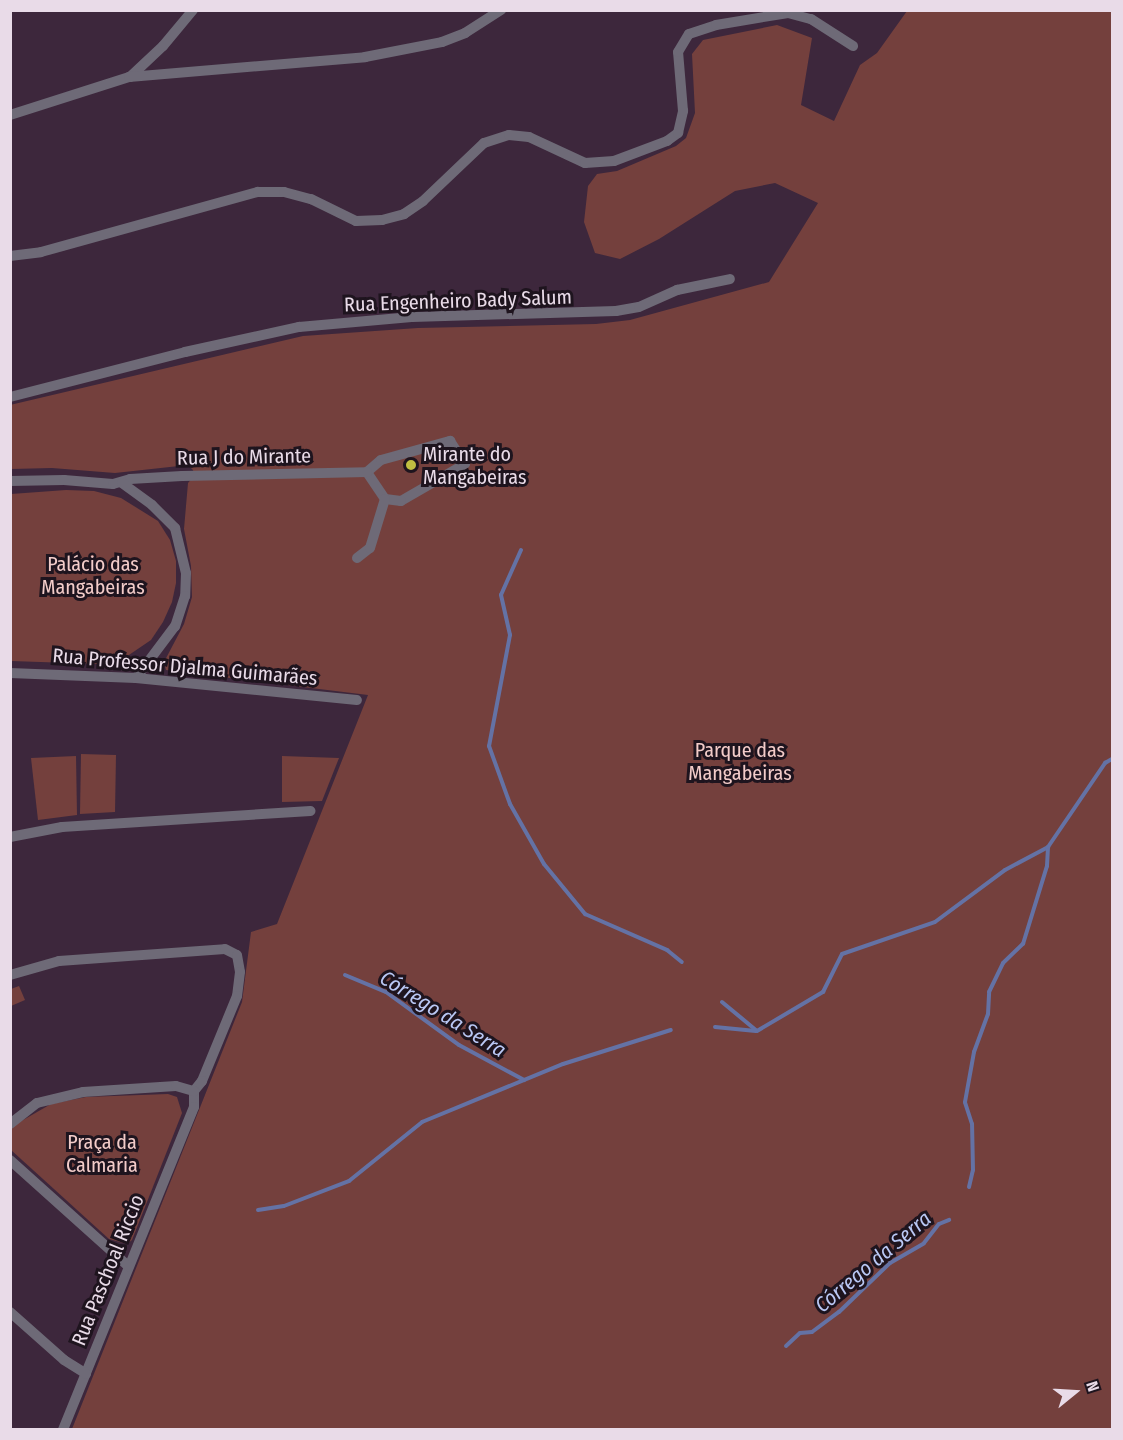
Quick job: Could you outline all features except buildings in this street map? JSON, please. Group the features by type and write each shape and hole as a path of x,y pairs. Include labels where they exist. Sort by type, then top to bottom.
{"street":[{"path":"129,77 163,46 193,10"},
{"path":"10,115 129,77 365,57 442,42 465,33 501,10"},
{"path":"10,256 41,252 258,192 284,192 311,199 356,221 382,220 404,214 423,201 484,143 509,135 529,137 585,163 614,161 667,141 678,133 683,111 678,52 689,34 716,25 788,14 812,19 853,46"},
{"name":"Rua Engenheiro Bady Salum","path":"10,397 184,352 299,327 412,317 616,311 639,307 677,290 730,279"},
{"path":"450,441 465,464 401,501 385,499 367,472 381,460 450,441"},
{"name":"Rua J do Mirante","path":"10,481 122,483 130,480 182,476 367,472"},
{"path":"122,483 152,505 175,528 186,573 185,596 175,626 136,678"},
{"path":"357,558 370,548 385,499"},
{"name":"Rua Professor Djalma Guimarães","path":"10,674 136,678 357,700"},
{"path":"10,837 62,827 310,811"},
{"name":"Rua Paschoal Riccio","path":"10,975 58,961 225,950 237,955 240,972 237,996 202,1081 194,1091 194,1107 63,1430"},
{"path":"10,1124 37,1104 83,1092 176,1086 194,1091"},
{"path":"10,1160 128,1266"},
{"path":"10,1312 64,1360 86,1374"}],"green space":[{"name":"Parque das Mangabeiras","path":"907,11 1112,11 1112,1429 72,1429 242,1002 251,932 277,924 368,695 166,670 164,662 184,624 192,597 191,566 184,529 188,483 194,476 193,470 188,465 115,473 52,468 11,469 10,405 303,336 418,328 596,324 630,320 769,282 818,203 775,183 735,191 659,239 620,259 595,253 584,222 588,186 597,174 617,171 676,146 686,138 695,113 692,54 703,40 777,25 812,38 801,105 834,121 860,65 877,53"},
{"name":"Palácio das Mangabeiras","path":"66,490 94,491 121,498 158,521 170,540 176,561 176,583 172,602 151,640 123,659 99,664 11,661 11,494"},
{"path":"81,754 116,755 115,812 80,814"},
{"path":"76,756 77,815 38,820 31,758"},
{"path":"282,756 339,758 322,801 282,802"},
{"path":"19,986 25,1000 11,1006 11,989"},
{"name":"Praça da Calmaria","path":"168,1094 177,1097 182,1113 132,1240 127,1244 109,1239 11,1150 11,1127 51,1104 86,1097"}],"waterway":[{"name":"Córrego da Serra","path":"521,550 501,595 510,635 489,746 510,804 544,864 585,914 667,950 682,962"},
{"name":"Córrego da Serra","path":"969,1187 973,1170 972,1124 965,1102 974,1052 988,1014 989,992 1003,963 1023,944 1047,866 1048,847 1105,763 1112,759"},
{"name":"Córrego da Serra","path":"722,1002 757,1031 823,992 842,954 935,922 1005,870 1048,847"},
{"name":"Córrego da Serra","path":"345,975 386,992 459,1045 524,1080"},
{"name":"Córrego da Serra","path":"715,1027 756,1031"},
{"name":"Córrego da Serra","path":"258,1210 284,1206 349,1181 422,1122 563,1064 671,1030"},
{"name":"Córrego da Serra","path":"786,1346 800,1333 812,1332 839,1312 890,1263 924,1243 939,1224 949,1220"}],"place":[{"name":"Mirante do Mangabeiras","path":"411,465"}]}
